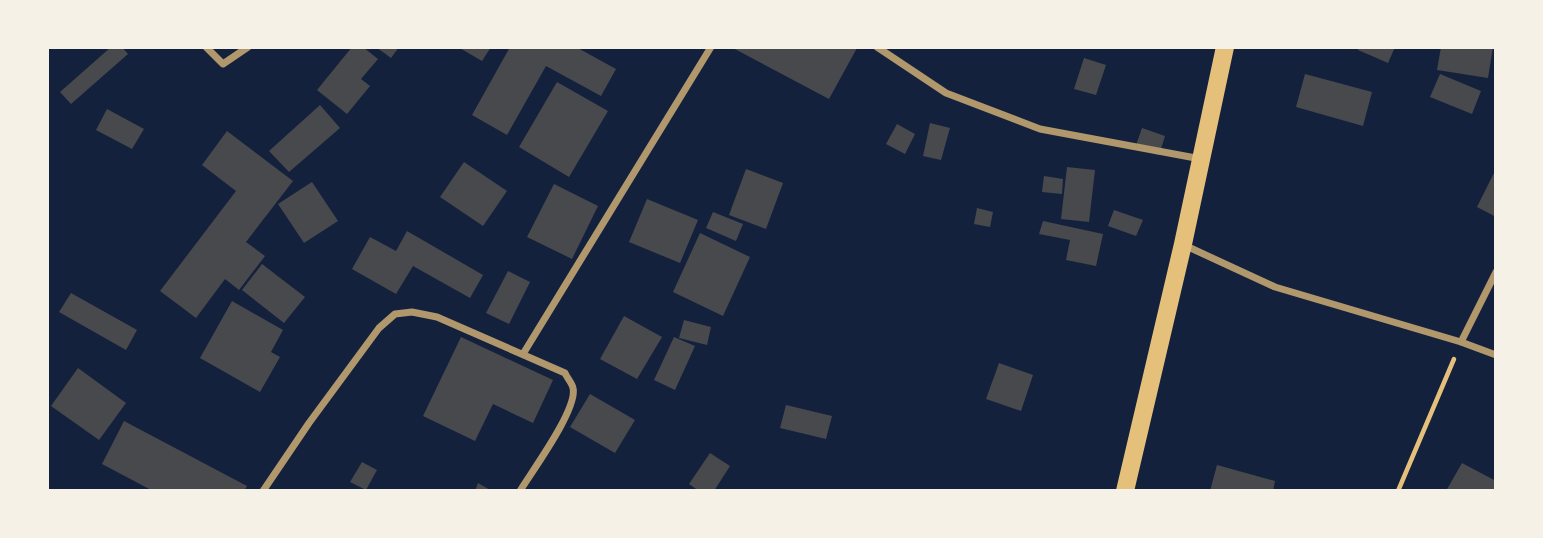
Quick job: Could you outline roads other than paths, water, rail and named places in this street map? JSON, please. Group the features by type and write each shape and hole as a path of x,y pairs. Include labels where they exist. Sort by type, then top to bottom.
{"main road":[{"path":"1125,491 1183,244 1225,47"}],"street":[{"path":"206,47 223,64 248,47"},
{"path":"523,354 711,47"},
{"path":"877,47 946,93 1040,130 1202,159"},
{"path":"1183,244 1275,288 1461,342 1496,355"},
{"path":"1461,342 1496,272"},
{"path":"263,491 379,328 395,314 412,312 437,317 565,373 573,388 572,401 565,419 520,491"}]}
